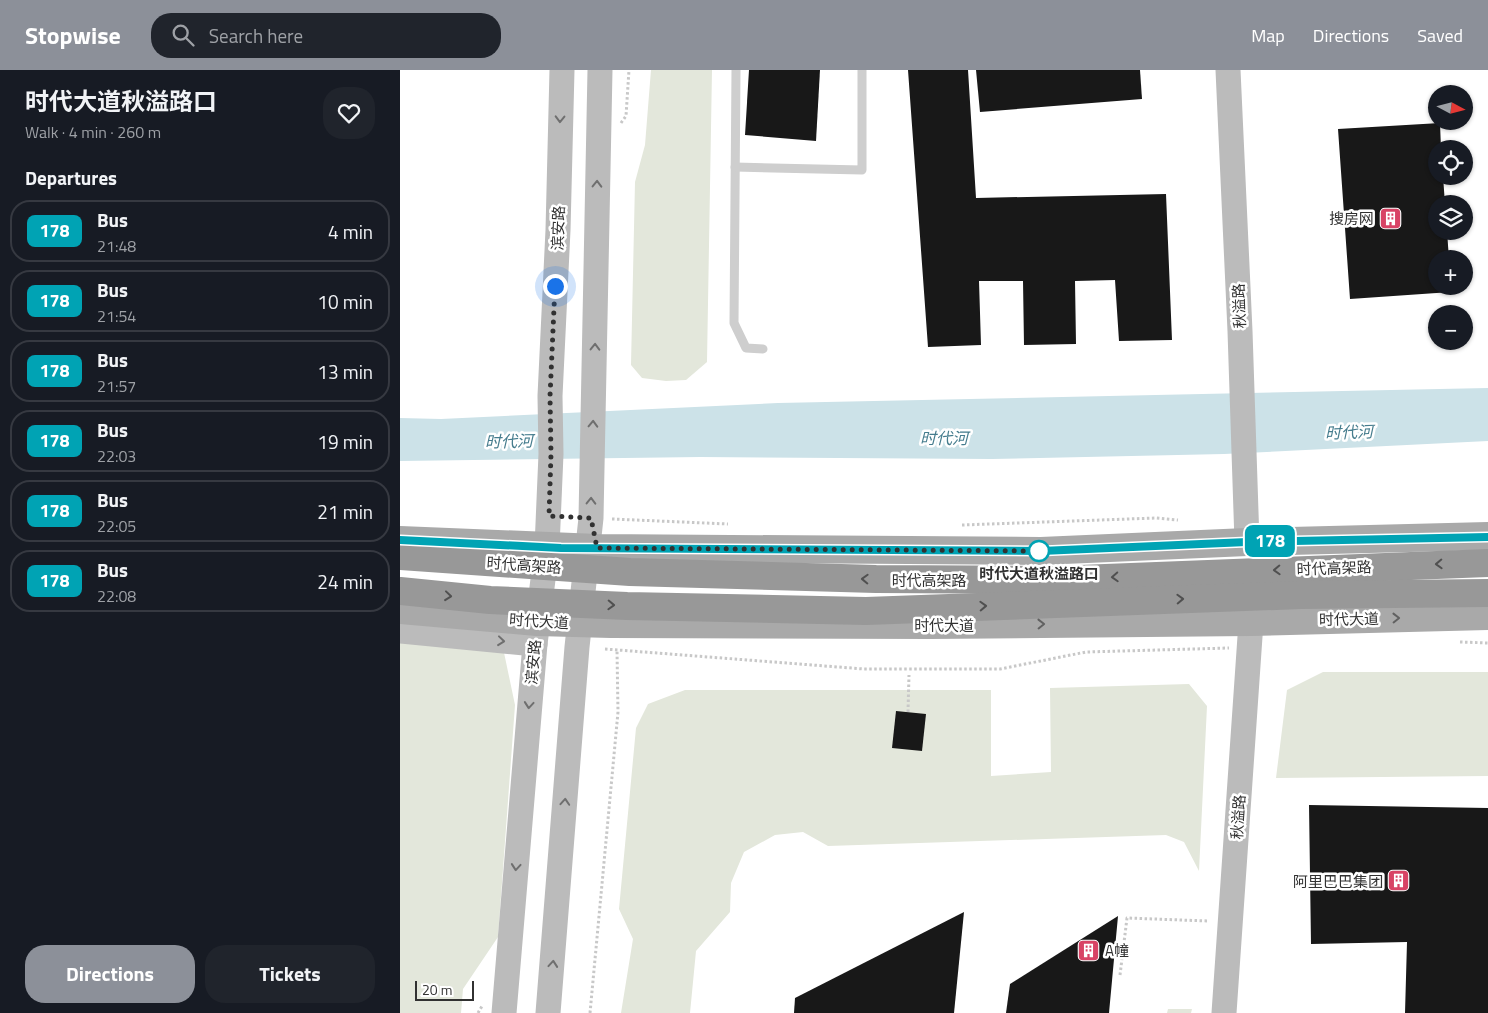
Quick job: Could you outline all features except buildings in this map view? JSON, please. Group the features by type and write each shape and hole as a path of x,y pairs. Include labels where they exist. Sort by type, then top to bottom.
{"highway":[{"name":"时代高架路","path":"400,556 630,572 896,580 1054,580 1488,562"},
{"name":"时代高架路","path":"400,591 490,600 627,606 866,611 1291,595 1488,593"}],"main road":[{"name":"滨安路","path":"504,1013 536,633 547,547 551,454 550,396 558,230 562,70"},
{"path":"548,1013 578,635 591,518 600,70"},
{"name":"秋溢路","path":"1228,70 1247,542"},
{"path":"400,540 588,548 1041,551 1247,542 1488,536"},
{"name":"时代大道","path":"400,610 536,633 578,635 611,624 930,625 1250,635 1488,616"},
{"path":"400,630 536,633"},
{"name":"秋溢路","path":"1224,1013 1250,635"}],"lane":[{"path":"736,70 734,323 746,348 763,349"},
{"path":"735,167 862,170 862,70"}],"path":[{"path":"591,518 730,524"},
{"path":"954,526 1156,518 1183,520"},
{"path":"590,1013 618,712 617,650 611,624"},
{"path":"578,635 617,650 864,669 1000,669 1086,652 1250,635"},
{"path":"1456,642 1488,643"},
{"path":"908,712 909,675"},
{"path":"1120,975 1127,918 1230,922"}],"shaded area":[{"path":"651,70 712,70 707,362 686,380 666,381 642,378 631,365 635,182 645,145"},
{"path":"400,641 502,643 515,705 498,937 463,989 461,1013 400,1013"},
{"path":"1323,672 1488,672 1488,776 1276,778 1287,690"},
{"path":"1189,684 1207,706 1199,871 1184,842 1166,835 828,846 803,832 775,835 744,852 731,883 730,912 696,951 690,1013 621,1013 633,939 619,909 636,728 648,704 685,690 991,690 991,776 1051,772 1050,688"},
{"path":"1168,1009 1192,1009 1191,1013 1167,1013"}],"water":[{"name":"时代河","path":"1488,388 1488,441 1224,454 992,459 700,457 400,461 400,418 441,419 778,403"}],"bus line":[{"name":"178","path":"400,540 561,548 1041,551 1247,542 1488,537"}],"place":[{"name":"搜房网","path":"1390,218"},
{"name":"时代大道秋溢路口","path":"1039,551"},
{"name":"阿里巴巴集团","path":"1399,881"},
{"name":"A幢","path":"1089,950"}],"route":[{"path":"555,286 550,396 549,516 591,518 597,548 1041,551 1039,551"}]}
